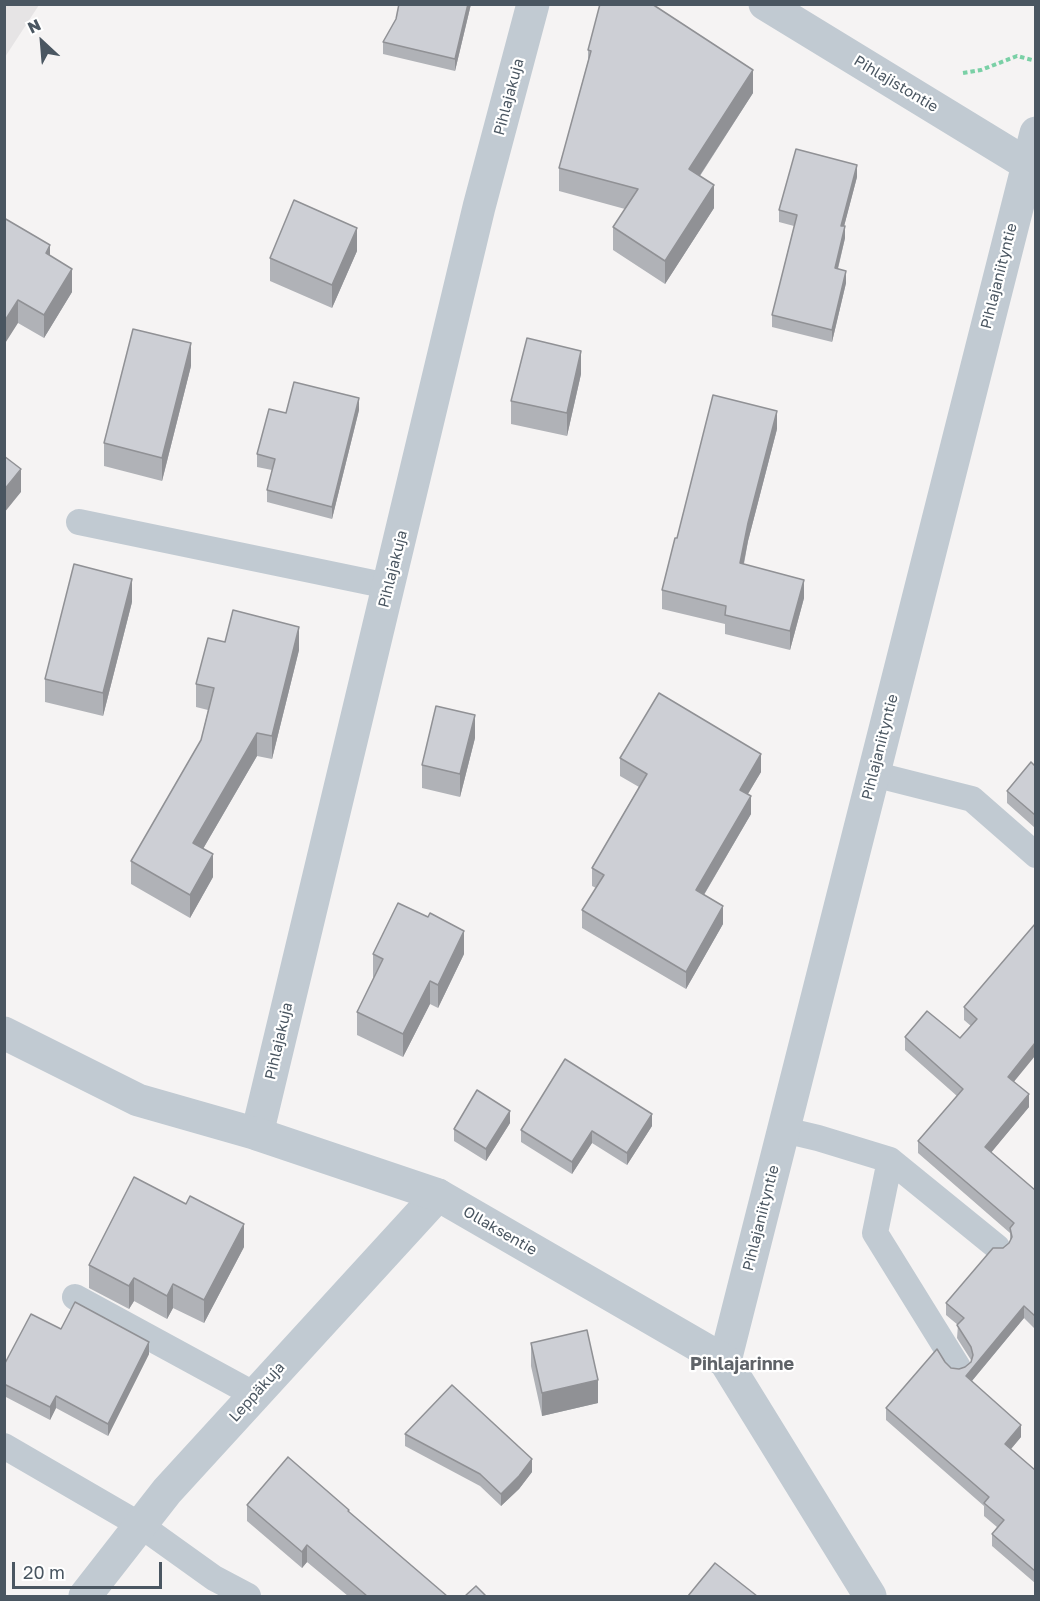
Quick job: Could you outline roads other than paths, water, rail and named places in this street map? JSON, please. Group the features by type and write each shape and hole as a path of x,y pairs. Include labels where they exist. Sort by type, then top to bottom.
{"street":[{"name":"Pihlajakuja","path":"257,1134 477,218 533,4"},
{"name":"Pihlajistontie","path":"765,4 1031,166"},
{"name":"Pihlajaniityntie","path":"725,1361 873,774 1031,166 1035,133"},
{"name":"Ollaksentie","path":"4,1033 138,1100 257,1134 438,1195 725,1361 870,1596"},
{"name":"Leppäkuja","path":"84,1596 167,1491 438,1195"}],"lane":[{"path":"79,522 388,586"},
{"path":"873,774 972,799 1035,855"},
{"path":"784,1130 890,1160 997,1247"},
{"path":"890,1160 875,1233 958,1367"},
{"path":"75,1297 255,1395"},
{"path":"4,1446 140,1525 214,1578 248,1596"}],"district":[{"name":"Pihlajarinne","path":"742,1364"}]}
